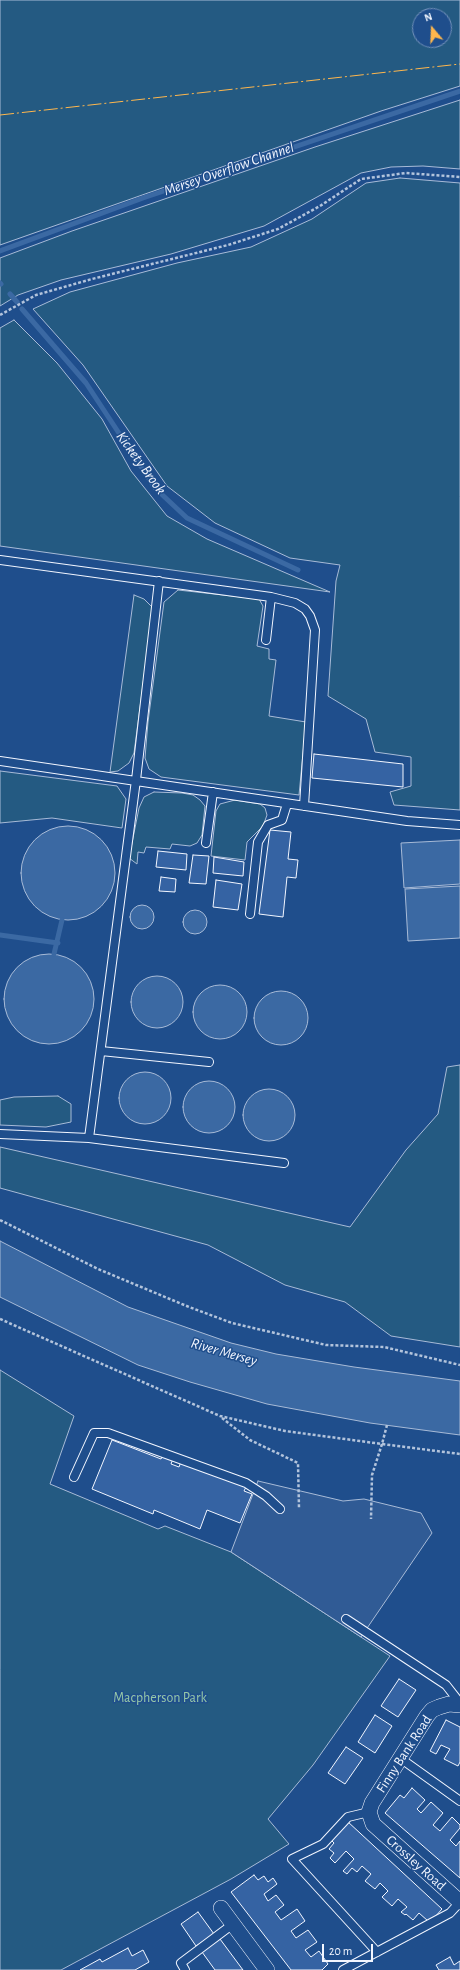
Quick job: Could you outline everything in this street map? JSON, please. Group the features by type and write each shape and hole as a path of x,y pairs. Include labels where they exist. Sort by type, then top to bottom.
{"street":[{"name":"Finny Bank Road","path":"370,1818 372,1803 432,1710 449,1704 460,1704"},
{"name":"Crossley Road","path":"370,1818 460,1902"},
{"path":"222,1908 267,1970"}],"lane":[{"path":"0,560 271,597 295,603 305,609 310,616 315,630 304,806"},
{"path":"89,1138 136,780 159,581"},
{"path":"266,640 271,597"},
{"path":"0,761 136,780 407,822 460,826"},
{"path":"206,843 212,792"},
{"path":"250,914 258,842 268,826 282,820 287,804"},
{"path":"101,1051 209,1062"},
{"path":"0,1134 89,1138 284,1163"},
{"path":"74,1477 94,1433 108,1433 246,1483 266,1496 280,1509"},
{"path":"346,1619 446,1685 460,1704"},
{"path":"400,1758 460,1801"},
{"path":"370,1818 348,1817 322,1844 292,1859 376,1952"},
{"path":"343,1970 450,1913 460,1902"},
{"path":"185,1970 181,1963 233,1924"}],"path":[{"path":"0,315 36,295 92,279 228,245 278,229 320,206 361,179 406,173 460,177"},
{"path":"0,1220 98,1269 189,1307 232,1323 326,1345 384,1347 460,1365"},
{"path":"0,1319 220,1416 285,1431 460,1454"},
{"path":"220,1416 250,1440 298,1462 299,1508"},
{"path":"372,1519 372,1475 387,1425"}],"green space":[{"path":"0,0 460,0 460,86 381,111 0,245"},
{"path":"460,100 460,169 423,166 391,167 361,173 264,226 171,254 61,280 18,295 0,306 0,258 72,231 315,147"},
{"path":"400,178 460,183 460,810 394,805 390,792 411,786 411,757 375,752 366,719 328,696 336,581 340,565 290,558 215,523 167,486 83,365 33,309 70,292 177,263 251,247 312,219 366,183"},
{"path":"14,320 57,363 102,419 131,471 167,516 207,539 330,592 0,546 0,328"},
{"path":"178,590 259,599 263,606 257,646 269,649 269,659 276,660 269,716 306,722 299,795 161,777 149,769 145,758 148,722 164,602"},
{"path":"134,595 144,599 153,608 134,753 129,763 118,771 110,772"},
{"path":"0,771 117,786 126,799 122,828 52,818 0,823"},
{"path":"154,792 182,793 193,795 200,800 205,806 202,835 197,843 190,846 172,844 170,849 146,847 144,853 138,852 137,864 129,858 139,808 144,797"},
{"path":"235,800 260,804 265,808 267,815 263,826 247,842 245,860 211,856 216,811 220,804"},
{"path":"460,1065 460,1347 391,1336 345,1302 285,1285 208,1245 0,1188 0,1147 350,1227 406,1150 438,1114 447,1067"},
{"path":"58,1096 71,1104 71,1122 46,1127 0,1125 0,1100 14,1097"},
{"name":"Macpherson Park","path":"0,1370 74,1416 50,1484 158,1529 165,1526 231,1552 390,1656 313,1765 268,1819 289,1844 231,1879 61,1970 0,1970"}],"shaded area":[{"path":"258,1481 343,1501 364,1499 421,1513 432,1533 361,1637 231,1552"}],"water":[{"path":"68,826 86,830 101,840 111,855 115,873 111,891 101,906 86,916 68,920 50,916 35,906 25,891 21,873 25,855 35,840 50,830"},
{"path":"460,840 460,884 404,888 401,843"},
{"path":"460,886 460,938 408,941 405,889"},
{"path":"142,905 151,908 154,917 151,926 142,929 133,926 130,917 133,908"},
{"path":"195,910 204,913 207,922 204,931 195,934 186,931 183,922 186,913"},
{"path":"49,954 66,958 81,967 90,982 94,999 90,1016 81,1031 66,1040 49,1044 32,1040 17,1031 8,1016 4,999 8,982 17,967 32,958"},
{"path":"152,976 162,976 176,983 183,997 183,1007 176,1021 162,1028 152,1028 142,1024 135,1017 131,1007 131,997 135,987 142,980"},
{"path":"215,985 225,985 235,989 243,997 247,1007 247,1017 243,1027 235,1035 225,1039 215,1039 205,1035 197,1027 193,1017 193,1007 197,997 205,989"},
{"path":"276,991 286,991 296,995 304,1003 308,1013 308,1023 304,1033 296,1041 286,1045 276,1045 266,1041 258,1033 254,1023 254,1013 258,1003 266,995"},
{"path":"140,1072 150,1072 159,1076 167,1084 171,1093 171,1103 167,1112 159,1120 150,1124 140,1124 131,1120 123,1112 119,1103 119,1093 123,1084 131,1076"},
{"path":"204,1081 214,1081 228,1088 235,1102 235,1112 228,1126 214,1133 204,1133 194,1129 187,1122 183,1112 183,1102 187,1092 194,1085"},
{"path":"269,1089 283,1093 291,1101 295,1115 291,1129 283,1137 269,1141 255,1137 247,1129 243,1115 247,1101 255,1093"},
{"name":"River Mersey","path":"0,1241 128,1307 231,1343 276,1354 354,1367 460,1381 460,1435 370,1423 267,1404 190,1382 138,1365 0,1297"}],"building":[{"path":"314,754 403,764 403,787 312,778"},
{"path":"270,830 291,832 288,859 298,860 296,878 287,877 283,917 259,914"},
{"path":"158,851 187,854 186,870 156,867"},
{"path":"193,855 209,856 206,884 189,883"},
{"path":"214,857 244,862 243,876 213,873"},
{"path":"161,877 176,879 175,892 159,891"},
{"path":"216,880 242,884 238,910 213,907"},
{"path":"112,1440 161,1459 163,1455 173,1459 171,1464 179,1467 182,1459 247,1485 244,1491 252,1494 240,1523 207,1510 200,1529 154,1510 153,1514 92,1489"},
{"path":"399,1679 416,1690 398,1717 381,1706"},
{"path":"375,1715 392,1726 375,1753 358,1742"},
{"path":"446,1720 460,1727 460,1762 458,1766 444,1759 450,1749 441,1745 436,1754 430,1751"},
{"path":"346,1747 363,1758 345,1784 328,1773"},
{"path":"412,1788 425,1800 417,1809 421,1813 431,1802 443,1813 433,1825 440,1831 452,1817 460,1825 460,1828 450,1840 456,1846 460,1841 460,1878 385,1813 400,1795 404,1798"},
{"path":"347,1821 442,1909 434,1918 428,1921 419,1913 413,1920 401,1912 407,1907 398,1899 392,1906 382,1897 388,1891 380,1883 375,1889 365,1881 371,1874 362,1866 357,1872 352,1868 347,1874 343,1871 354,1859 346,1851 335,1863 330,1858 334,1853 329,1849 334,1843 330,1839"},
{"path":"254,1875 258,1880 264,1876 268,1882 273,1878 277,1884 264,1894 268,1901 276,1895 284,1905 275,1912 281,1920 297,1909 305,1921 291,1931 296,1938 308,1930 317,1942 305,1950 311,1957 319,1951 328,1964 322,1970 291,1970 231,1892"},
{"path":"198,1912 214,1934 196,1946 181,1924"},
{"path":"220,1939 243,1970 215,1970 202,1952"},
{"path":"128,1948 132,1956 143,1950 149,1962 135,1970 80,1970 100,1959 102,1962"},
{"path":"450,1957 454,1965 460,1961 460,1970 439,1970 436,1965"}],"waterway":[{"name":"Mersey Overflow Channel","path":"0,251 143,198 460,91"},
{"name":"Kickety Brook","path":"10,294 17,302"},
{"name":"Kickety Brook","path":"22,309 86,383 155,488 187,518 298,570"},
{"path":"54,954 62,920"},
{"path":"0,935 58,943"}],"power":[{"path":"0,115 460,64"}]}
